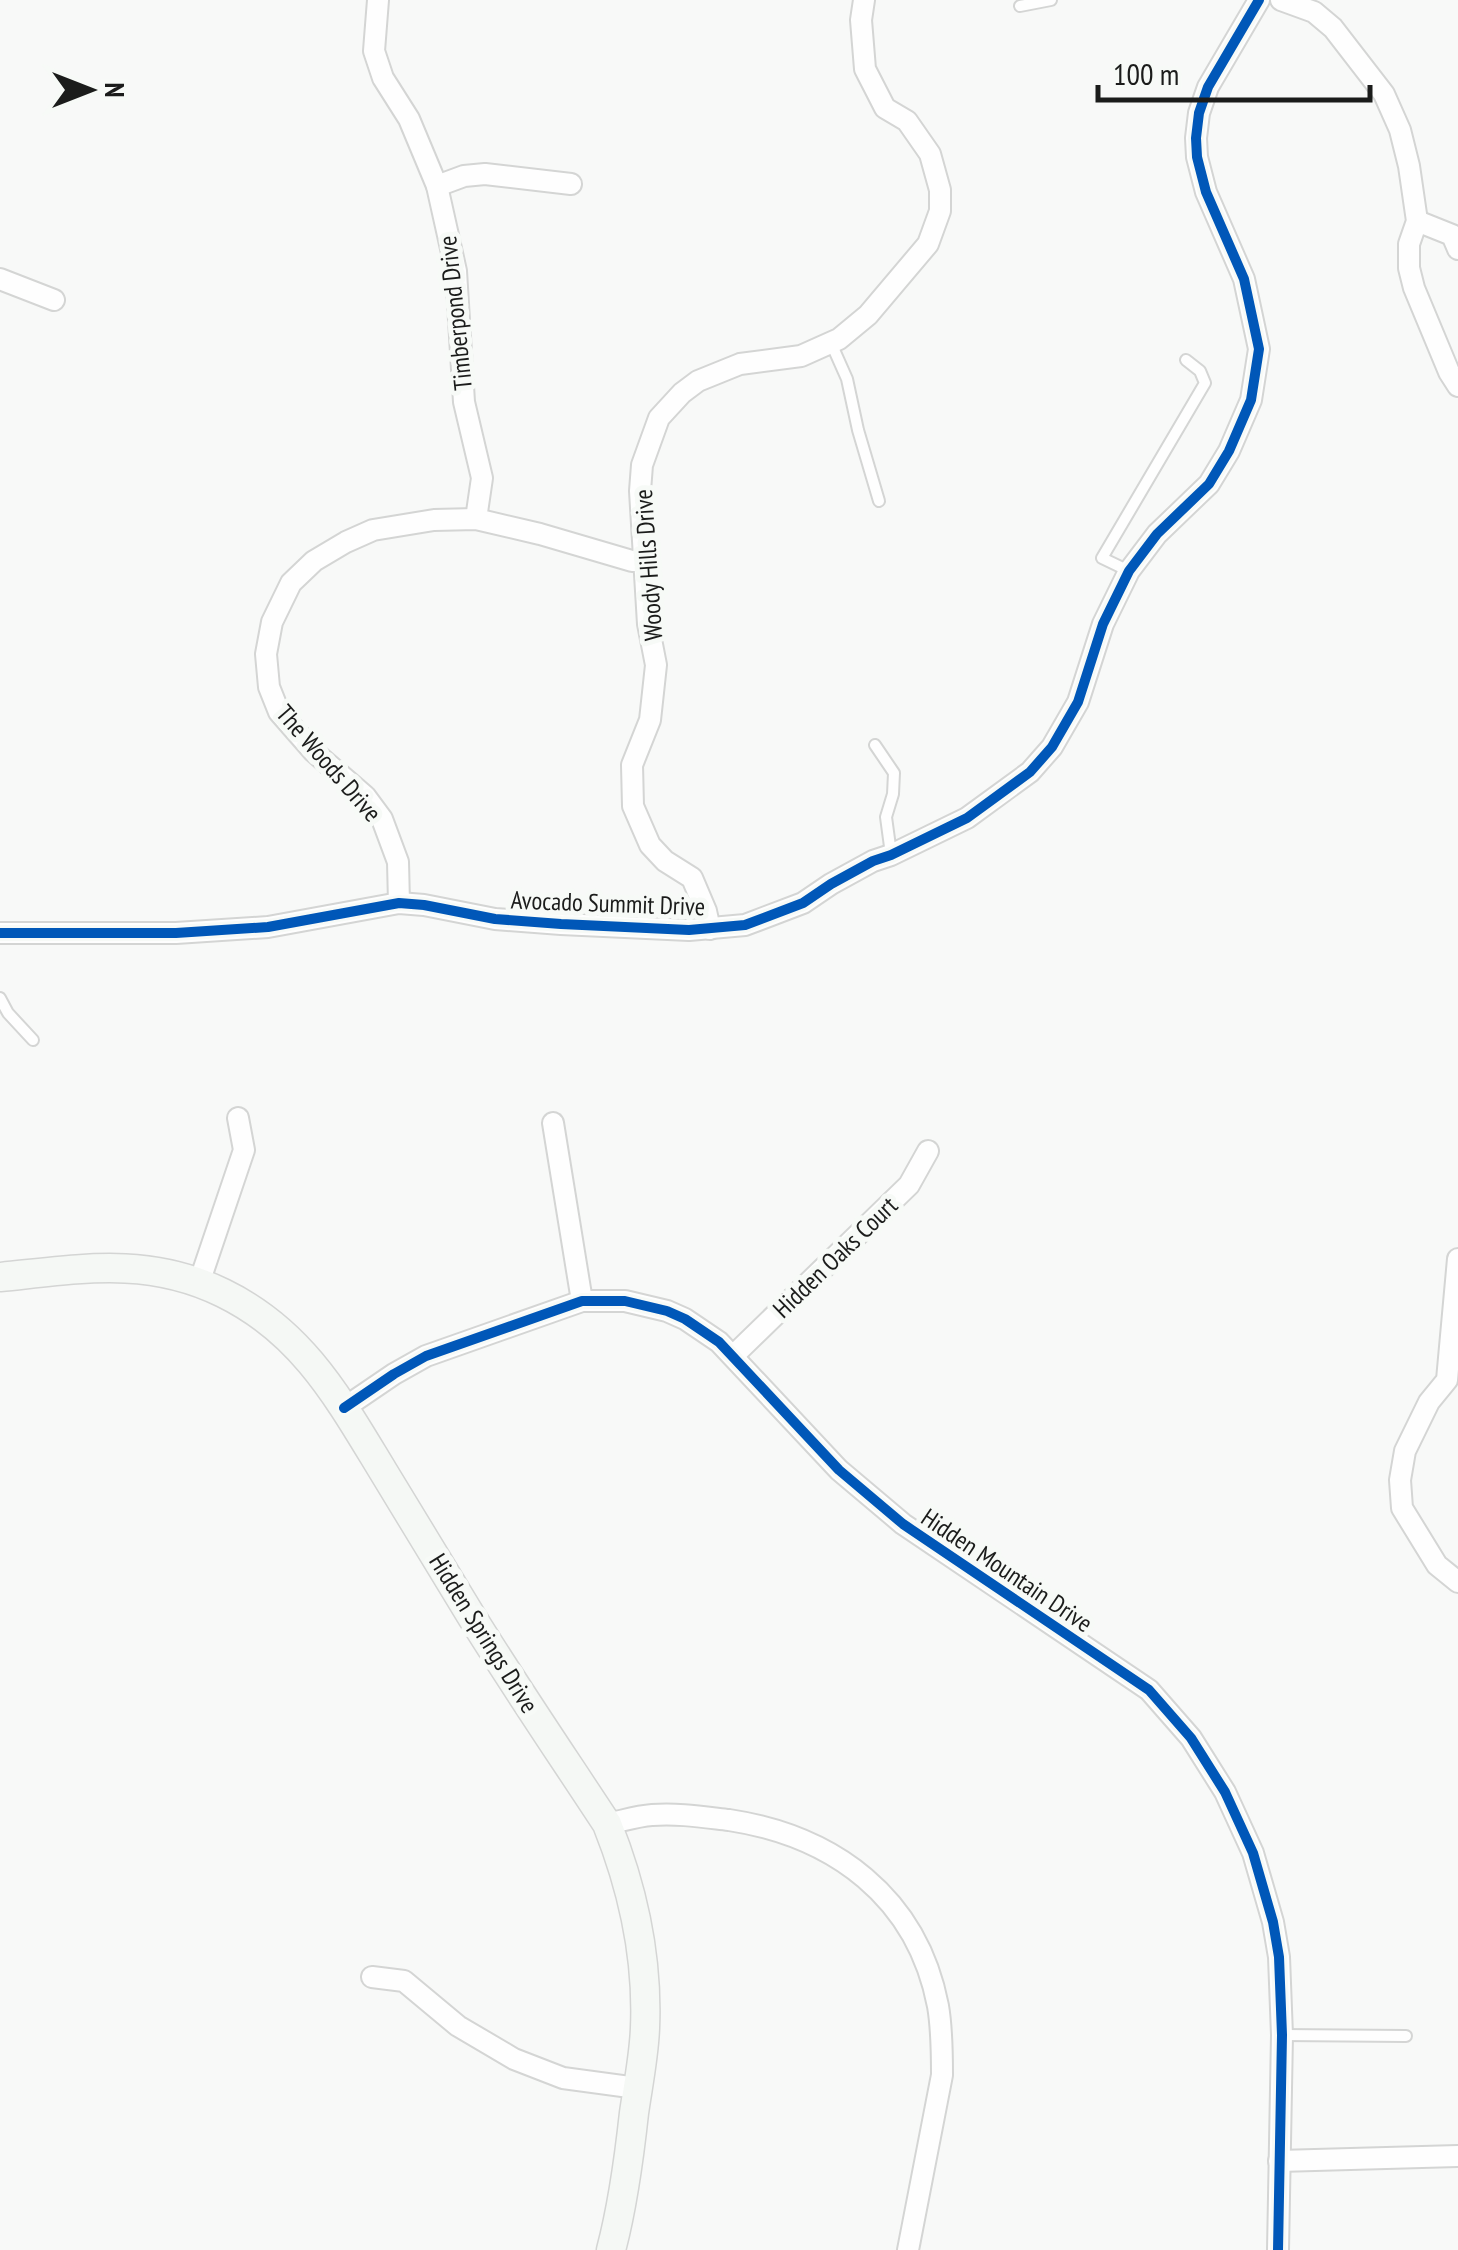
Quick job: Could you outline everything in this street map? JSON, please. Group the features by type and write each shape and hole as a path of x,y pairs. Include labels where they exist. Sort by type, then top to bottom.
{"street":[{"name":"Timberpond Drive","path":"378,0 374,51 383,78 408,119 437,186 456,271 464,402 482,478 476,519"},
{"name":"Woody Hills Drive","path":"710,928 692,878 665,861 650,845 633,806 632,765 650,720 656,665 648,624 642,466 660,418 682,393 698,381 740,364 801,356 831,342 868,315 928,244 940,211 940,190 930,154 907,122 885,108 866,69 861,20 864,0"},
{"name":"Avocado Summit Drive","path":"0,933 176,933 268,927 399,903 562,924 710,928 745,925 803,904 873,861 968,818 1030,772 1052,747 1078,702 1103,624 1130,571 1157,534 1209,484 1251,400 1259,349 1244,278 1206,192 1196,138 1208,87 1260,0"},
{"path":"1281,0 1314,12 1333,28 1384,94 1410,166 1417,220 1409,244 1414,288 1458,386"},
{"path":"437,186 464,176 485,174 570,184"},
{"path":"1417,220 1452,236 1458,250"},
{"path":"0,279 54,300"},
{"name":"The Woods Drive","path":"399,903 398,862 382,819 279,712 269,687 266,654 272,622 290,583 314,561 373,530 434,520 476,519 644,561"},
{"path":"199,1283 244,1150 238,1118"},
{"path":"553,1122 582,1301"},
{"name":"Hidden Oaks Court","path":"733,1356 909,1186 928,1151"},
{"path":"1458,1258 1447,1380 1428,1402 1405,1451 1400,1480 1402,1508 1437,1565 1458,1582"},
{"name":"Hidden Springs Drive","path":"0,1277 115,1267 158,1272 199,1283 248,1306 292,1341 312,1361 344,1408 472,1618 607,1824 634,1906 643,1966 645,2031 622,2209 610,2250"},
{"name":"Hidden Mountain Drive","path":"344,1408 426,1356 582,1301 625,1301 667,1311 702,1330 733,1356 839,1470 903,1524 1150,1690 1191,1738 1225,1792 1253,1853 1273,1922 1279,1957 1282,2035 1278,2250"},
{"path":"607,1824 650,1815 694,1815 790,1834 850,1865 900,1916 931,1980 942,2052 942,2075 908,2250"},
{"path":"372,1977 404,1981 458,2026 514,2060 563,2078 637,2088"},
{"path":"1279,2161 1458,2156"}],"lane":[{"path":"1020,6 1051,0"},
{"path":"831,342 847,379 879,501"},
{"path":"1130,571 1102,558 1205,382 1200,371 1186,360"},
{"path":"874,745 894,773 886,817 891,855"},
{"path":"0,998 33,1040"},
{"path":"1282,2035 1406,2036"}],"cycle path":[{"path":"0,933 176,933 268,927 399,903 495,919 561,924 689,930 745,925 803,903 873,861 967,818 1030,772 1052,747 1078,702 1103,624 1129,571 1157,534 1209,484 1229,451 1251,400 1259,349 1244,279 1206,192 1196,138 1208,87 1259,0"},
{"path":"344,1408 426,1356 582,1301 625,1301 667,1311 719,1342 839,1470 903,1524 1149,1690 1191,1738 1225,1792 1253,1853 1273,1922 1279,1957 1282,2035 1278,2250"}]}
